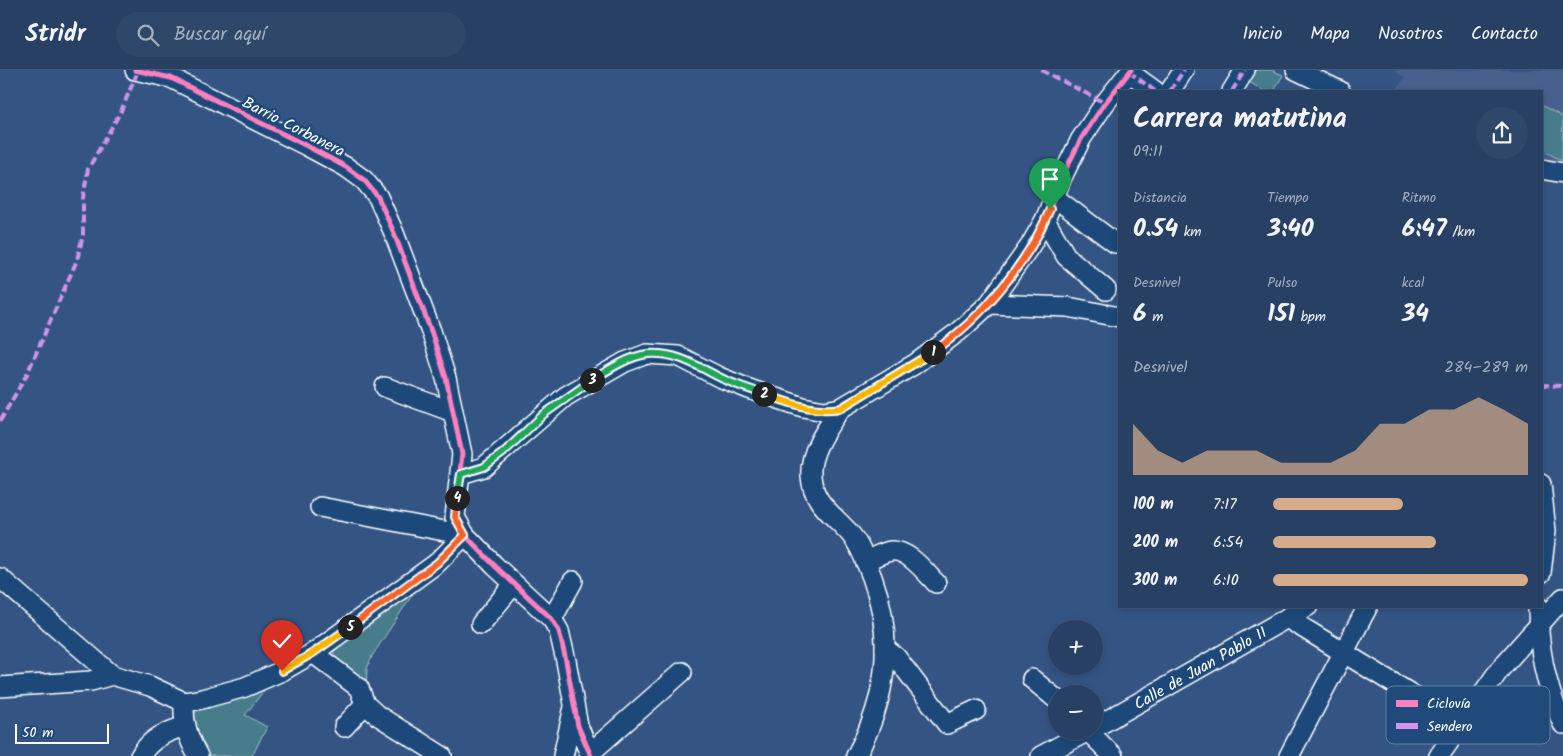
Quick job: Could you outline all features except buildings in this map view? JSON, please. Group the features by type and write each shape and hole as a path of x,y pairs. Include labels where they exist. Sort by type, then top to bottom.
{"street":[{"name":"Barrio Corbanera","path":"134,70 171,74 346,167 364,180 371,188 388,217 431,331 453,412 462,454 455,517 465,535"},
{"path":"1171,90 1184,70"},
{"path":"1233,90 1245,70"},
{"path":"1296,70 1338,90"},
{"path":"1119,90 1128,79 1153,90"},
{"path":"461,474 484,467 566,396 625,362 647,354 678,356 718,377 803,407 824,411 841,408 938,348 989,304 1030,246 1045,220 1081,139 1118,92"},
{"path":"1543,169 1563,173"},
{"path":"1054,197 1115,243"},
{"path":"1045,220 1066,256 1106,290"},
{"path":"989,304 1068,306 1118,317"},
{"path":"385,387 453,412"},
{"path":"841,408 823,434 812,462 812,486 825,509 853,537 865,561 883,610 885,649 884,670 875,710 868,732 856,756"},
{"path":"1543,503 1546,532 1543,557"},
{"path":"320,507 465,535 552,619 559,631 578,726 590,755 682,672"},
{"path":"0,578 112,675 150,686 184,702 202,699 245,686 282,671 313,653 390,599 437,563 465,535"},
{"path":"865,561 890,551 896,551 913,561 936,582"},
{"path":"552,619 573,581"},
{"path":"481,624 514,584"},
{"path":"1488,686 1510,657 1563,598"},
{"name":"Calle de Juan Pablo II","path":"1103,723 1304,608"},
{"path":"1289,756 1367,608"},
{"path":"1538,608 1538,626 1549,686"},
{"path":"1287,618 1397,686"},
{"path":"885,649 896,657 947,724 976,710"},
{"path":"313,653 359,688 366,704 377,715 442,756"},
{"path":"0,688 91,681 112,675"},
{"path":"1032,679 1048,692"},
{"path":"1550,690 1563,724"},
{"path":"184,702 183,720 190,741 198,756"},
{"path":"344,727 366,704"},
{"path":"563,756 574,708"},
{"path":"140,756 147,744 161,734 185,726"},
{"path":"1041,756 1071,740"},
{"path":"1096,740 1108,754"},
{"path":"1439,756 1447,744"}],"shaded area":[{"path":"1395,70 1563,70 1563,169 1543,164 1543,90 1396,90 1405,78"}],"green space":[{"path":"1256,70 1271,70 1283,75 1275,90 1262,90 1249,82"},
{"path":"1543,106 1563,117 1562,161 1543,150"},
{"path":"416,589 372,656 367,669 366,688 334,658 334,651"},
{"path":"269,684 245,715 267,727 252,756 206,756 191,718 196,712 214,702"}],"marked path":[{"path":"1041,70 1105,103"},
{"path":"1171,90 1184,70"},
{"path":"1233,90 1245,70"},
{"path":"0,421 27,374 77,260 83,235 83,198 88,169 121,111 138,71"},
{"path":"1129,72 1154,90"},
{"path":"1543,385 1563,386"}],"cycle path":[{"path":"135,70 171,78 307,146 346,167 364,180 378,197 394,233 431,331 446,378 462,454 455,517 465,535 552,619 559,631 578,726 591,756"},
{"path":"461,474 484,467 566,396 625,362 647,354 678,356 719,377 749,389 803,407 824,411 841,408 915,364 958,332 989,304 1030,246 1045,220 1063,175 1081,139 1105,103 1131,70"}],"route":[{"path":"282,671 313,653 390,599 437,563 465,535 455,517 461,474 484,467 503,453 566,396 599,376 625,362 647,354 678,356 718,377 803,407 824,411 841,408 915,364 938,348 989,304 1030,246 1050,209"}]}
